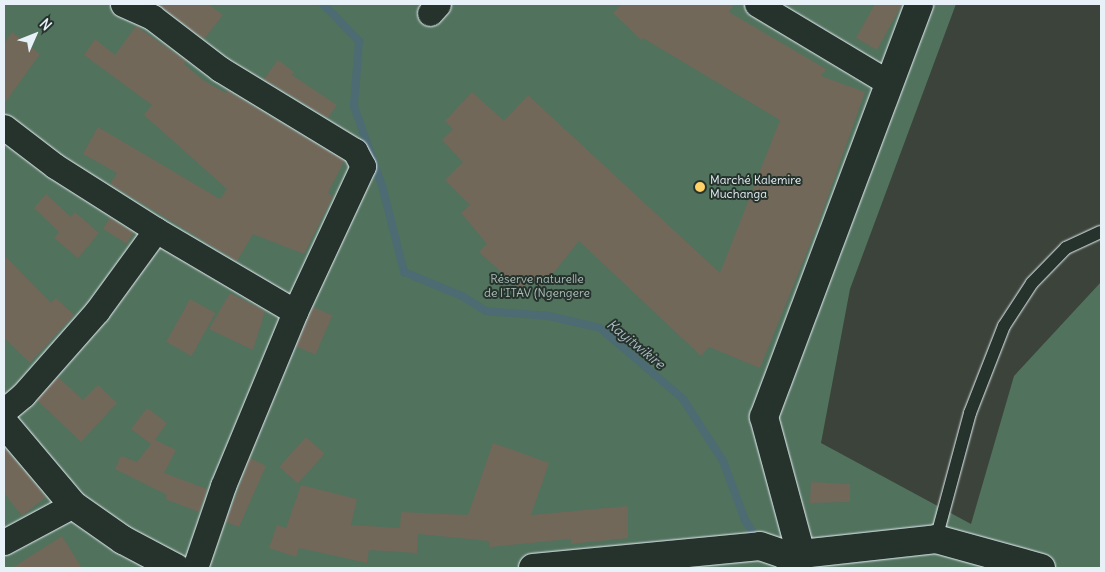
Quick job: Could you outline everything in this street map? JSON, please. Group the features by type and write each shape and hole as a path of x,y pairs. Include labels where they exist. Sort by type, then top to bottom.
{"street":[{"path":"123,4 152,17 220,69 355,151 363,166 358,181 295,312 223,486 195,568"},
{"path":"757,4 889,83"},
{"path":"781,551 764,417 919,4"},
{"path":"4,127 55,166 156,230 295,312"},
{"path":"4,411 23,395 97,311 156,230"},
{"path":"4,423 73,505 123,540 176,568"},
{"path":"4,542 73,505"},
{"path":"533,568 936,539 1042,568"}],"lane":[{"path":"936,539 970,413 1004,326 1032,283 1066,248 1101,232"}],"green space":[{"name":"Réserve naturelle de l'ITAV (Ngengere","path":"4,4 956,4 850,289 821,443 971,524 1014,376 1101,282 1101,568 4,568"}],"building":[{"path":"158,4 208,4 223,15 204,39"},
{"path":"622,4 734,4 729,12 826,69 821,76 865,92 817,227 760,368 709,347 701,356 579,241 542,287 532,279 521,290 479,252 487,244 461,213 470,205 445,180 463,162 442,140 453,129 445,121 472,92 504,121 528,95 720,273 780,120 643,38 641,40 613,13"},
{"path":"875,4 902,4 877,50 856,38"},
{"path":"136,26 186,61 184,64 203,80 226,93 228,91 344,161 328,193 333,196 304,254 253,234 237,261 110,184 117,173 83,154 98,127 220,199 227,189 144,115 152,105 84,55 95,39 115,55"},
{"path":"12,32 40,54 4,104 4,43"},
{"path":"278,60 294,72 292,75 337,105 328,118 264,79"},
{"path":"46,194 71,217 75,212 99,233 78,258 54,238 59,232 34,208"},
{"path":"110,218 134,233 127,244 103,229"},
{"path":"4,255 51,303 56,298 74,315 30,363 4,338"},
{"path":"230,293 265,311 253,350 209,329"},
{"path":"190,299 215,313 192,356 166,342"},
{"path":"313,307 332,315 316,355 296,347"},
{"path":"58,377 83,400 98,385 117,403 81,442 37,400"},
{"path":"147,408 167,423 155,440 176,450 164,473 207,489 199,512 165,499 167,495 115,469 121,456 137,462 151,444 131,429"},
{"path":"306,437 325,454 298,483 279,467"},
{"path":"493,443 549,463 531,515 628,506 628,538 571,544 571,539 490,547 489,541 418,534 417,553 369,550 367,563 299,548 296,557 269,548 277,525 286,528 301,485 357,499 351,525 400,528 401,512 468,515"},
{"path":"4,447 46,497 22,516 4,493"},
{"path":"250,458 266,466 239,527 226,522"},
{"path":"811,482 850,484 850,502 810,503"},
{"path":"62,536 82,568 12,568"}],"waterway":[{"name":"Kayitwikire","path":"323,4 359,41 354,106 383,189 404,272 462,296 486,311 549,316 600,328 683,399 723,461 745,520 758,541"}],"place":[{"name":"Marché Kalemire Muchanga","path":"700,187"}]}
